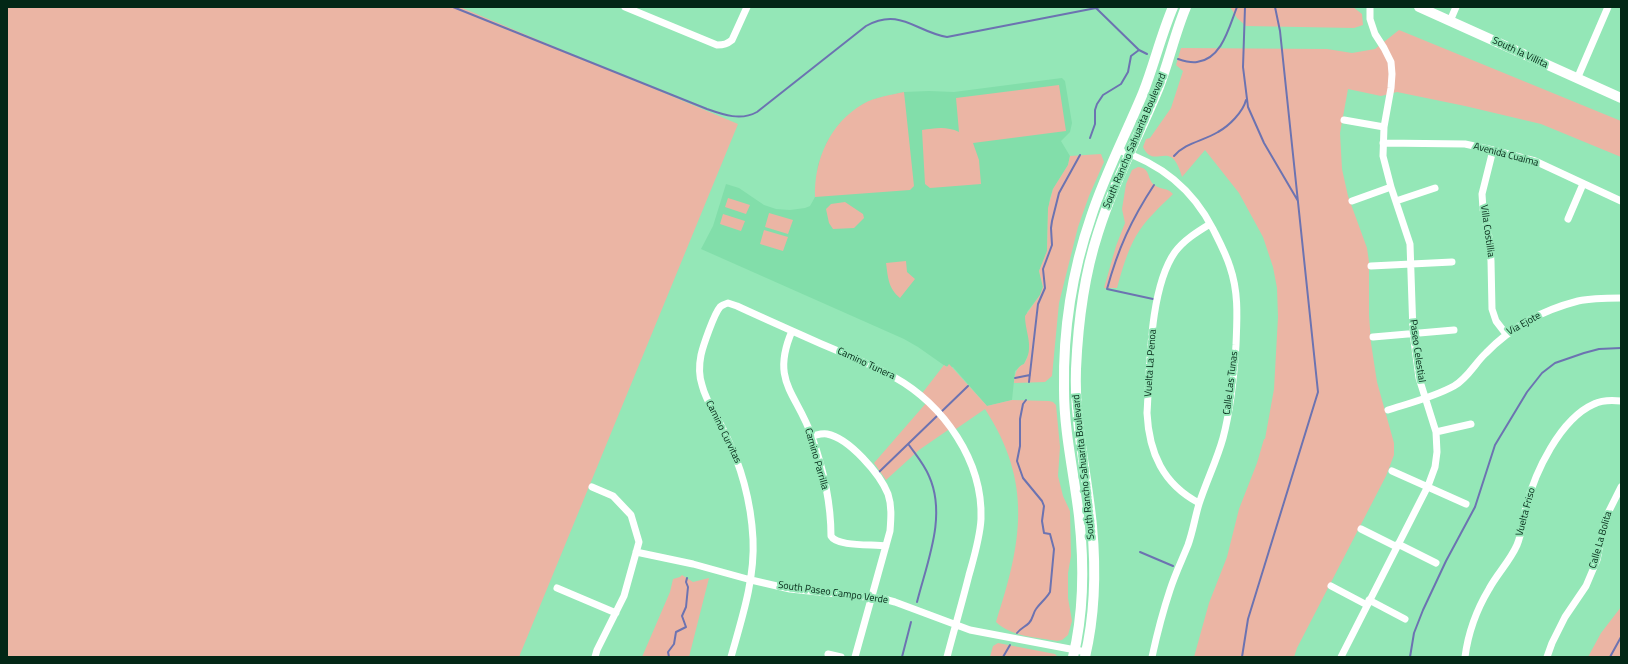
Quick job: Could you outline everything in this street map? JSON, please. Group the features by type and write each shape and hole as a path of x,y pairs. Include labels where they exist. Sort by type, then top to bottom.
{"street":[{"path":"625,7 717,45 728,44 732,40 747,7"},
{"name":"South Rancho Sahuarita Boulevard","path":"1074,654 1080,604 1081,550 1079,517 1065,408 1064,372 1066,326 1072,289 1083,240 1094,206 1150,74 1173,7"},
{"name":"South Rancho Sahuarita Boulevard","path":"1085,655 1092,605 1093,549 1077,407 1077,343 1082,302 1095,243 1111,198 1164,73 1174,38 1186,7"},
{"name":"Paseo Celestial","path":"1341,657 1428,486 1435,467 1437,452 1436,432 1419,378 1413,334 1410,244 1391,187 1383,156 1382,143 1391,88 1391,62 1375,34 1370,19 1370,7"},
{"name":"South la Villita","path":"1419,7 1621,98"},
{"path":"1450,21 1456,7"},
{"path":"1577,79 1608,7"},
{"path":"1344,120 1384,127"},
{"name":"Avenida Cuaima","path":"1382,143 1465,144 1493,150 1535,161 1621,202"},
{"name":"Calle Las Tunas","path":"1118,150 1146,161 1165,172 1196,201 1210,224 1231,268 1237,297 1230,407 1222,440 1199,503 1188,544 1170,589 1152,657"},
{"name":"Villa Costillia","path":"1493,150 1482,194 1491,260 1492,309 1496,321 1506,334"},
{"path":"1568,219 1583,184"},
{"path":"1352,201 1391,187"},
{"path":"1396,201 1435,188"},
{"name":"Vuelta La Penoa","path":"1199,503 1179,491 1165,473 1152,448 1147,413 1154,319 1159,289 1172,256 1182,244 1195,233 1210,224"},
{"path":"1371,266 1452,262"},
{"name":"Via Ejote","path":"1388,410 1455,386 1467,376 1485,353 1506,334 1527,321 1580,301 1621,298"},
{"name":"Camino Tunera","path":"723,304 728,303 737,306 878,369 906,385 938,412 964,448 976,477 980,507 980,520 976,551 947,657"},
{"name":"Camino Curvitas","path":"723,304 716,314 701,355 700,371 706,398 735,454 748,493 753,538 753,567 751,580 744,612 731,657"},
{"path":"1373,337 1454,330"},
{"name":"Camino Parrilla","path":"792,331 784,349 783,374 787,386 812,436 824,481 831,520 831,536 833,540 842,543 886,546"},
{"name":"Vuelta Friso","path":"1465,657 1475,618 1488,589 1516,548 1521,537 1526,507 1535,480 1549,451 1569,423 1582,410 1596,403 1610,400 1621,401"},
{"path":"1436,432 1471,424"},
{"path":"812,436 823,433 842,439 859,454 885,488 890,502 892,515 890,531 855,657"},
{"path":"1392,471 1466,504"},
{"path":"592,487 613,496 631,515 639,542 624,596 595,657"},
{"name":"Calle La Bolita","path":"1547,657 1552,642 1565,617 1586,586 1597,560 1606,517 1621,487"},
{"path":"1361,529 1436,563"},
{"name":"South Paseo Campo Verde","path":"636,552 693,564 790,589 871,597 895,602 956,625 986,634 1074,654 1085,655"},
{"path":"1331,586 1405,619"},
{"path":"557,588 616,612"},
{"path":"828,654 841,657"}],"shaded area":[{"path":"7,7 460,7 738,124 519,657 7,657"},
{"path":"1230,7 1353,7 1362,14 1363,25 1354,28 1246,26 1237,18"},
{"path":"1399,30 1621,121 1621,157 1541,124 1397,92 1381,96 1348,89 1340,133 1342,169 1348,196 1367,248 1369,262 1369,315 1371,343 1377,382 1394,443 1394,455 1386,476 1297,648 1294,657 1194,657 1209,603 1227,557 1239,509 1265,439 1274,389 1278,317 1277,288 1273,267 1263,237 1239,193 1205,150 1182,177 1177,163 1171,157 1149,155 1143,147 1146,139 1150,138 1171,108 1183,71 1176,65 1181,48 1327,49 1352,53 1375,49"},
{"path":"1062,78 1065,81 1072,123 1070,132 1061,141 1070,156 1068,165 1053,189 1050,198 1047,251 1039,271 1043,287 1040,295 1027,312 1026,322 1029,337 1029,353 1024,364 1015,371 1012,400 987,406 953,367 945,366 904,339 701,249 713,226 726,184 739,188 764,205 776,209 790,210 810,206 815,197 818,165 827,142 840,123 863,104 875,99 904,92 954,92"},
{"path":"1059,85 1066,131 973,143 979,160 981,184 930,188 925,184 922,130 945,128 959,132 956,98"},
{"path":"904,92 914,186 910,190 815,197 815,183 821,156 826,144 841,121 863,104 883,96"},
{"path":"1101,154 1104,162 1089,196 1078,227 1059,303 1052,376 1045,382 1014,383 1016,371 1021,365 1024,364 1029,352 1029,340 1025,316 1040,295 1043,287 1039,271 1047,251 1048,208 1053,189 1068,165 1070,156"},
{"path":"1138,167 1145,169 1155,186 1168,190 1173,194 1148,219 1136,236 1127,255 1117,288 1104,288 1116,246 1125,223 1122,209 1126,184 1132,170"},
{"path":"728,198 750,205 746,214 725,207"},
{"path":"845,202 863,214 864,218 854,228 833,229 829,223 826,209 831,204"},
{"path":"769,213 793,220 788,234 765,227"},
{"path":"723,214 745,221 741,231 720,224"},
{"path":"764,230 788,237 783,251 760,244"},
{"path":"906,261 907,272 915,279 900,298 891,286 888,278 886,263"},
{"path":"949,364 987,406 1012,400 1049,401 1056,405 1060,447 1058,476 1063,496 1070,511 1071,556 1068,573 1068,598 1072,621 1068,635 1062,640 1057,641 1017,634 1002,627 996,622 1012,565 1017,539 1018,513 1016,488 1011,462 1000,436 985,409 953,431 951,428 919,450 886,480 874,463 927,402 920,396 944,365 947,367"},
{"path":"682,575 693,582 709,578 689,657 642,657 670,592 673,579"},
{"path":"1621,607 1621,657 1588,657 1601,633"},
{"path":"998,643 1055,654 1058,657 990,657 993,646"}],"waterway":[{"path":"453,7 707,109 726,115 739,117 751,115 757,112 866,26 878,21 889,19 908,22 947,37 1096,8 1139,50 1147,54"},
{"path":"1096,8 1100,7"},
{"path":"1178,59 1197,62 1206,60 1213,55 1219,49 1237,7"},
{"path":"1245,7 1243,67 1248,107 1264,143 1298,201"},
{"path":"1242,657 1248,619 1318,392 1280,31 1275,7"},
{"path":"1090,138 1095,124 1095,110 1097,104 1103,95 1121,84 1128,72 1131,56 1139,50"},
{"path":"1174,156 1183,148 1212,135 1227,126 1239,114 1246,100"},
{"path":"1029,382 1038,304 1045,288 1043,269 1052,245 1052,221 1059,193 1080,155"},
{"path":"1153,299 1107,289 1126,235 1138,210 1154,185"},
{"path":"1410,657 1414,633 1423,610 1446,561 1475,507 1495,445 1527,392 1542,373 1555,363 1599,349 1621,348"},
{"path":"1015,378 1030,375"},
{"path":"878,473 968,386"},
{"path":"1017,633 1028,624 1036,609 1050,592 1054,549 1050,534 1044,533 1042,521 1044,506 1042,501 1023,478 1017,461 1020,446 1020,419 1023,404 1026,400"},
{"path":"909,445 929,476 934,491 936,507 934,539 917,602"},
{"path":"1140,552 1173,566"},
{"path":"669,657 668,652 674,644 676,632 686,627 682,616 686,607 688,587 686,582 687,578"},
{"path":"902,657 911,622"},
{"path":"1610,657 1621,637"},
{"path":"1003,657 1010,645"}]}
